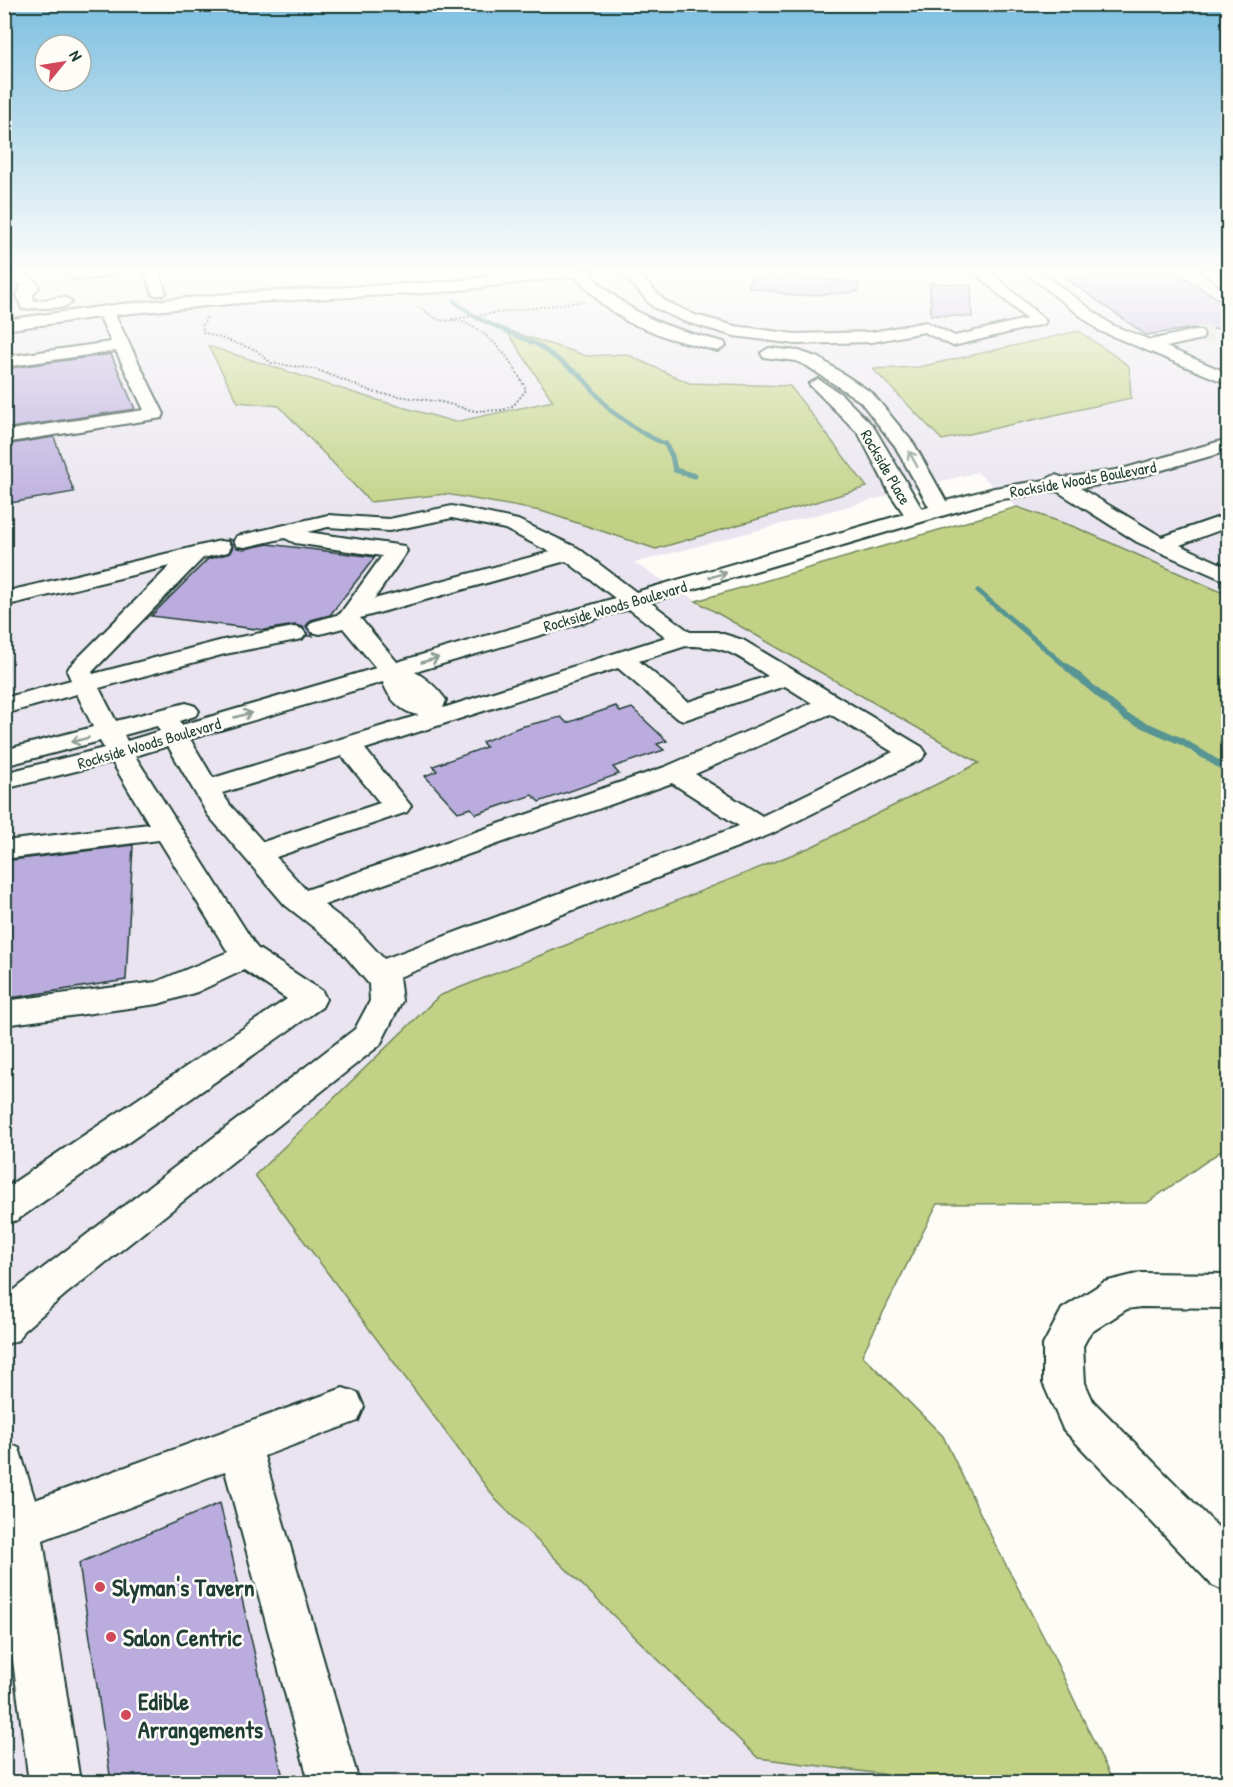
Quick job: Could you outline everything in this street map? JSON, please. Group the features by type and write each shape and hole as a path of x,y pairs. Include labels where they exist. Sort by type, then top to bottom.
{"street":[{"path":"4,362 64,353"},
{"path":"10,436 155,414 127,353"},
{"name":"Rockside Place","path":"795,353 792,362 830,393 869,434 911,511"},
{"path":"804,353 873,404 891,426 916,465 936,504"},
{"path":"1166,353 1228,379"},
{"path":"830,393 855,389"},
{"name":"Rockside Woods Boulevard","path":"4,781 114,742 936,504 994,494 1051,478 1148,469 1225,434"},
{"path":"1051,478 1145,537 1228,575"},
{"path":"245,541 328,521 389,525 452,512 511,524 570,553 684,639"},
{"path":"1163,544 1228,521"},
{"path":"274,534 396,551 350,615"},
{"path":"4,598 220,547"},
{"path":"4,1209 310,999 246,956 114,742 80,671 195,553"},
{"path":"320,627 350,615 570,553"},
{"path":"350,615 386,663 398,689 414,708 434,713"},
{"path":"4,706 223,647 294,634"},
{"path":"206,789 347,744 434,713 684,639 717,639 735,645 913,753 761,828 379,973"},
{"path":"621,657 684,712 788,678"},
{"path":"301,902 675,773 831,704"},
{"path":"4,1328 7,1320 52,1282 368,1037 386,1001 385,981 379,973 346,937 301,902 218,809 170,726"},
{"name":"Rockside Woods Boulevard","path":"4,758 114,742"},
{"path":"256,854 397,806 347,744"},
{"path":"675,773 761,828"},
{"path":"4,850 168,830"},
{"path":"4,1013 159,993 186,984 246,956"},
{"path":"1228,1291 1141,1290 1119,1294 1076,1321 1063,1345 1064,1383 1078,1415 1228,1569"},
{"path":"12,1530 343,1407"},
{"path":"240,1447 334,1782"},
{"path":"4,1462 12,1530 54,1782"}],"path":[{"path":"260,353 271,363 315,369 376,393 441,402 475,411 490,412 514,405 526,390 503,353"}],"shaded area":[{"path":"5,353 1228,353 1228,595 1075,527 1017,507 977,472 634,563 727,619 980,762 811,847 758,1758 882,1774 889,1782 5,1782"}],"green space":[{"path":"212,353 231,353 367,397 455,422 553,401 521,353 579,353 587,356 626,354 689,383 790,386 867,487 656,549 541,511 446,494 370,502 279,406 238,402"},
{"path":"979,353 1111,353 1129,366 1131,398 942,440 873,369 919,367"},
{"path":"1017,507 1075,527 1228,595 1228,1146 1147,1203 937,1204 862,1355 943,1436 995,1544 1051,1651 1113,1782 889,1782 882,1774 758,1758 496,1500 255,1175 439,996 811,847 979,763 696,601"}],"building":[{"path":"111,354 135,409 4,429 4,369"},
{"path":"54,437 74,492 4,504 4,443"},
{"path":"228,539 232,540 237,548 245,549 268,544 375,557 330,615 311,620 306,626 313,636 307,636 303,627 295,625 264,630 151,616 208,559 230,553 233,546"},
{"path":"616,706 620,712 632,708 667,741 657,744 664,750 613,767 619,774 539,802 532,795 476,814 471,808 458,812 425,776 437,771 433,766 486,747 482,742 520,727 561,717 567,723"},
{"path":"133,845 126,980 4,999 4,861"},
{"path":"220,1503 284,1782 111,1782 79,1563"}],"waterway":[{"path":"550,353 581,376 610,410 639,431 666,445"},
{"path":"665,443 672,456 675,470 695,476"},
{"path":"978,591 1068,668"},
{"path":"1067,667 1126,717 1183,742 1228,770"}],"place":[{"name":"Slyman's Tavern","path":"100,1587"},
{"name":"Salon Centric","path":"111,1637"},
{"name":"Edible Arrangements","path":"126,1715"}]}
